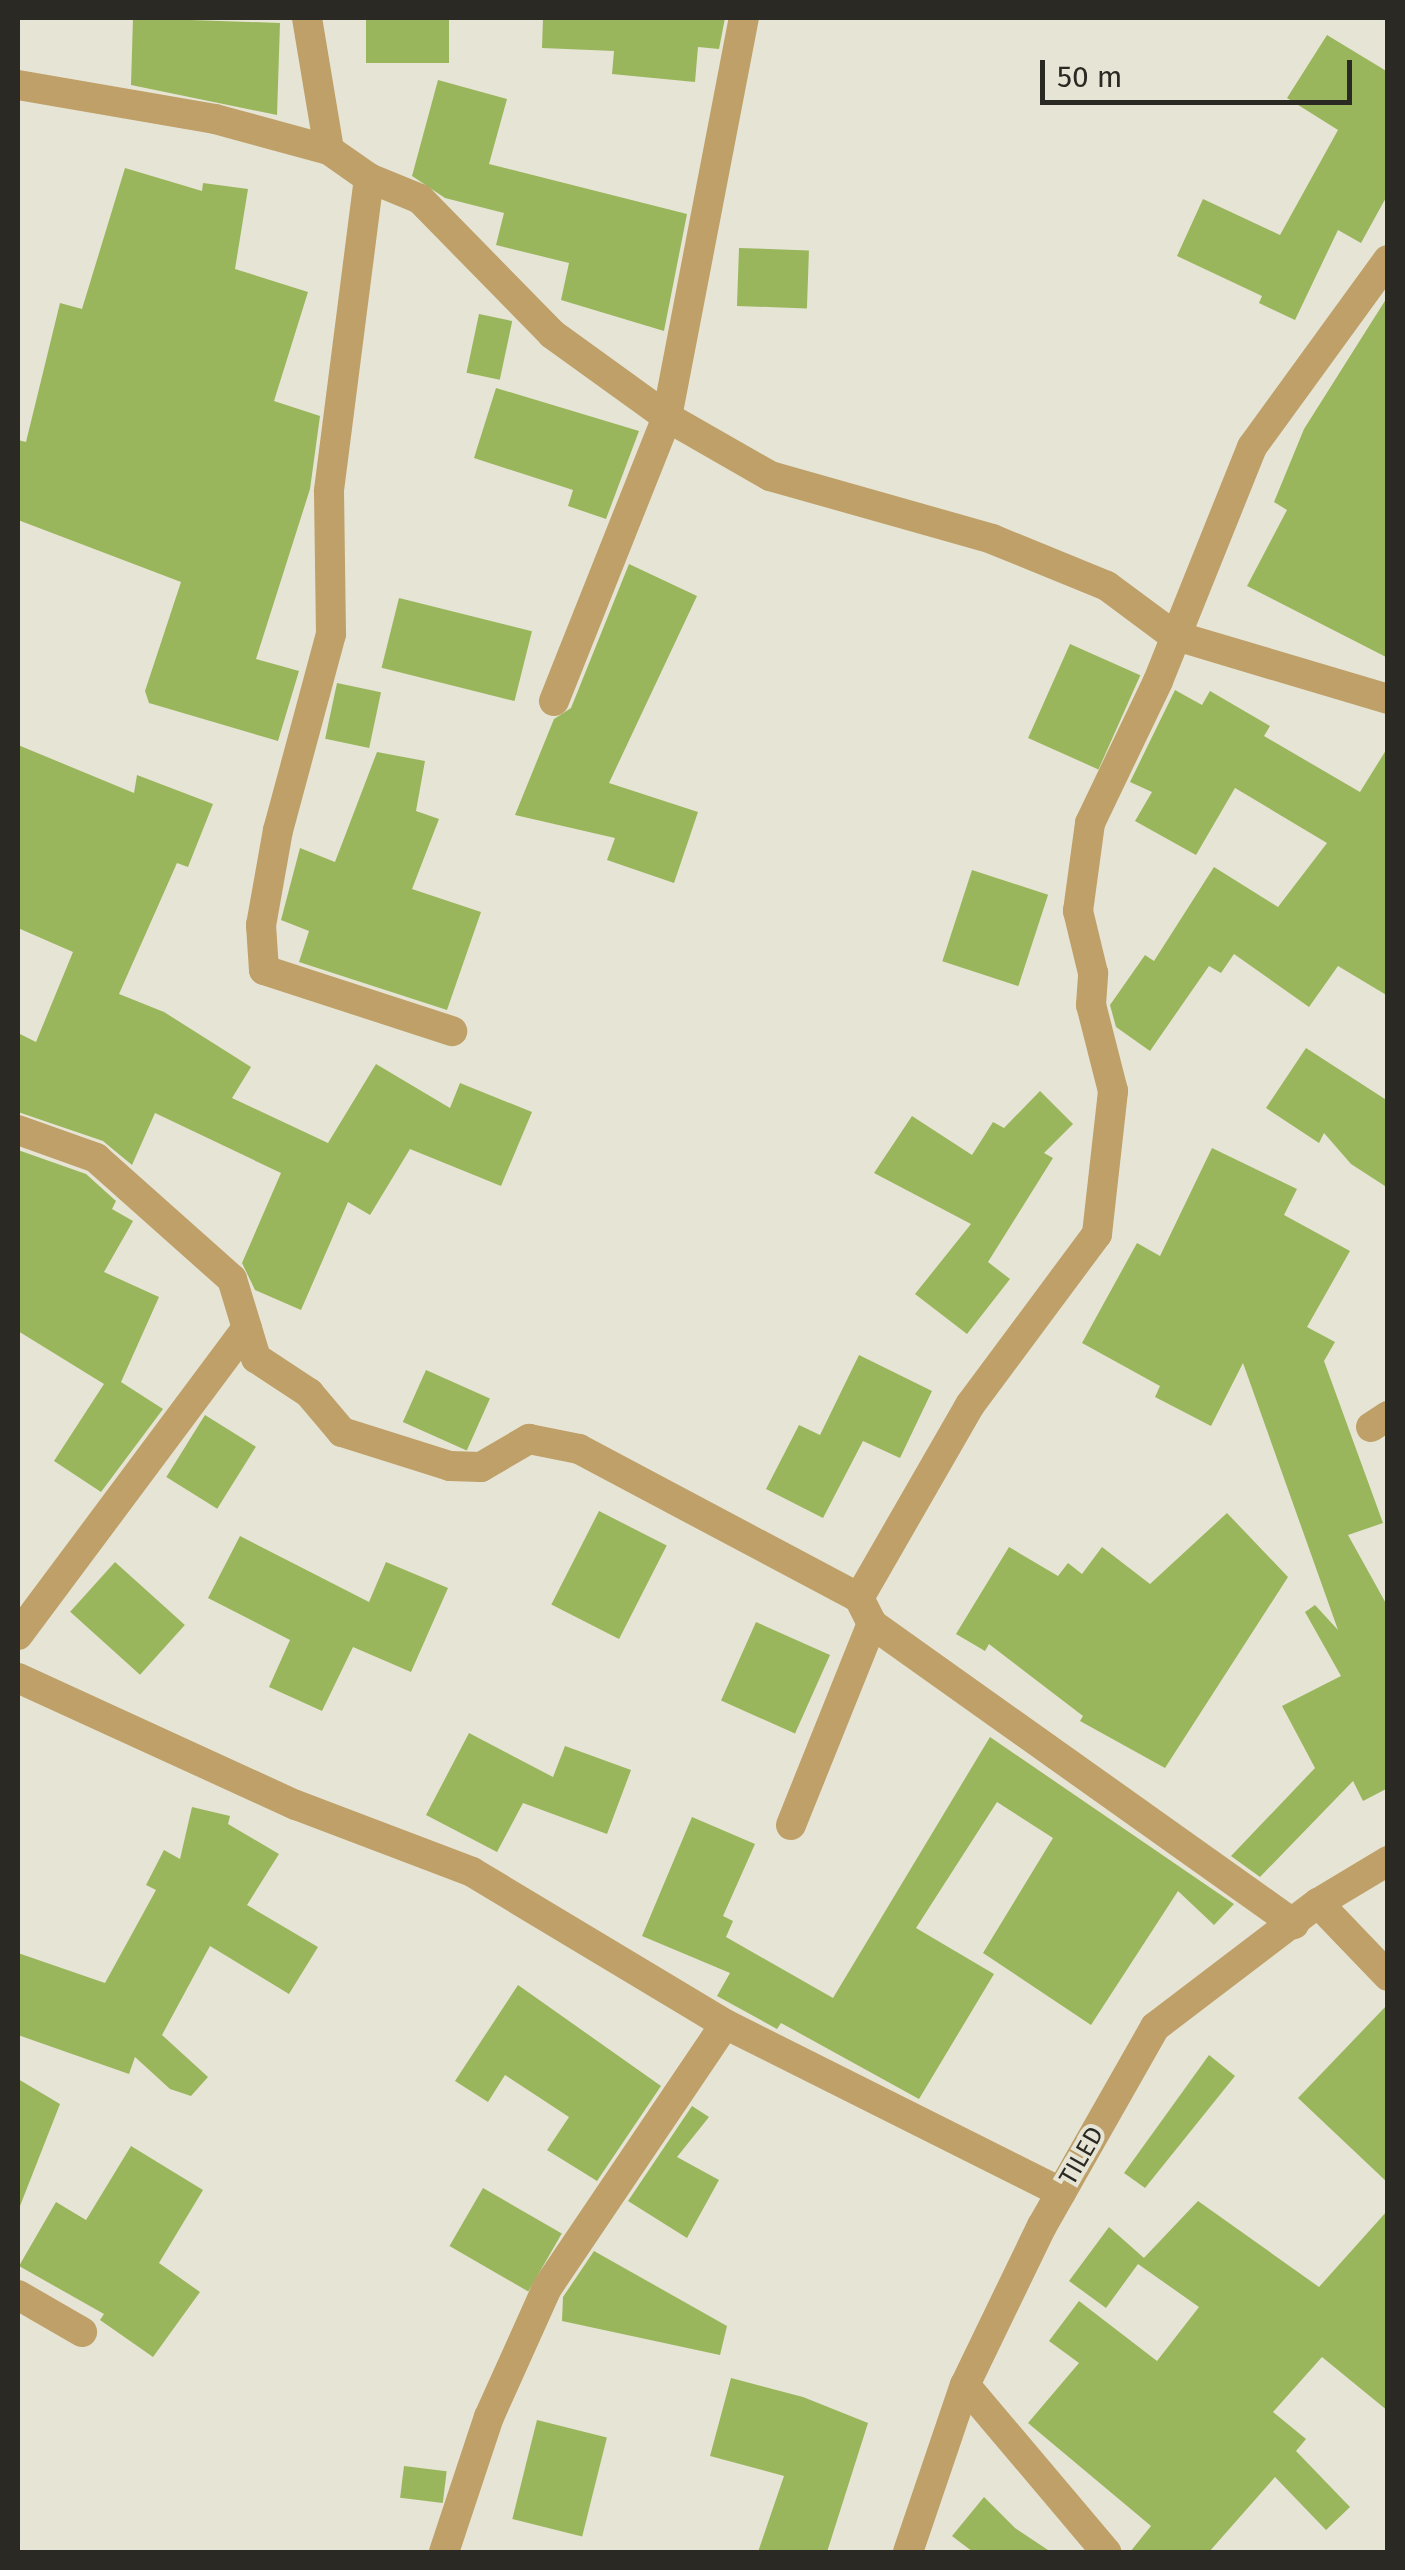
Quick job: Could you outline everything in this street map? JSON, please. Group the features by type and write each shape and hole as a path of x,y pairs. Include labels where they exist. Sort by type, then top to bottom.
{"street":[{"path":"307,18 329,150"},
{"path":"554,702 667,417 744,18"},
{"path":"21,95 215,119 329,150 368,178 420,199 552,334 667,417 770,476 903,509 1107,586 1173,634 1388,699"},
{"path":"368,178 329,491 332,634 278,830 261,925 264,970 452,1031"},
{"path":"791,1825 865,1611 970,1405 1097,1234 1113,1090 1090,1005 1093,973 1078,912 1090,823 1252,447 1388,260"},
{"path":"18,1130 96,1158 232,1278 256,1358 309,1393 342,1432 450,1466 480,1467 529,1439 547,1439 579,1450 865,1611 1294,1924"},
{"path":"18,1635 247,1328"},
{"path":"18,1678 296,1805 472,1872 726,2024 1061,2192"},
{"name":"TILED","path":"908,2552 966,2386 1061,2192 1155,2027 1318,1903 1388,1861"},
{"path":"1318,1903 1388,1976"},
{"path":"444,2552 489,2417 547,2288 726,2024"},
{"path":"18,2295 82,2332"},
{"path":"966,2386 1058,2502 1106,2552"}],"building":[{"path":"133,18 280,23 277,115 131,85"},
{"path":"366,18 449,18 449,63 366,63"},
{"path":"543,18 725,18 719,49 698,47 695,82 612,74 614,51 542,48"},
{"path":"1327,35 1388,72 1388,194 1361,243 1338,230 1295,320 1259,303 1262,296 1177,256 1203,199 1280,235 1338,130 1287,98"},
{"path":"438,80 507,99 489,164 687,214 664,331 561,300 569,263 496,245 504,213 445,198 412,176"},
{"path":"125,168 202,191 203,183 248,189 235,269 308,292 274,401 320,416 310,489 256,659 299,671 278,741 149,703 145,691 181,582 18,520 18,440 26,442 60,303 82,309"},
{"path":"739,248 809,250 807,308 737,306"},
{"path":"1388,296 1388,658 1247,586 1287,510 1274,502 1304,429"},
{"path":"479,314 512,321 500,380 467,373"},
{"path":"496,388 639,431 606,519 568,506 573,490 474,458"},
{"path":"629,564 697,596 609,783 698,812 674,883 607,860 615,838 515,815 554,719 571,708"},
{"path":"399,598 532,631 515,701 382,668"},
{"path":"1070,644 1140,675 1098,769 1028,738"},
{"path":"337,683 381,692 369,748 325,739"},
{"path":"1175,690 1202,705 1210,691 1270,726 1264,736 1360,792 1388,747 1388,996 1338,966 1309,1007 1234,954 1221,973 1209,966 1150,1051 1116,1027 1110,1005 1145,955 1154,961 1214,867 1278,907 1327,843 1235,788 1196,855 1135,821 1152,792 1130,782"},
{"path":"18,745 134,793 137,775 213,804 188,867 177,863 119,994 164,1012 251,1067 232,1098 328,1143 376,1064 450,1108 460,1083 532,1112 501,1186 410,1149 370,1215 348,1202 301,1310 255,1290 242,1263 281,1173 155,1113 132,1165 103,1141 18,1112 18,1033 36,1042 73,952 18,928"},
{"path":"377,752 425,761 416,811 439,819 412,889 481,912 447,1010 299,962 309,931 281,920 300,848 335,862"},
{"path":"972,870 1048,895 1018,986 942,961"},
{"path":"1306,1048 1388,1101 1388,1188 1351,1164 1324,1133 1319,1143 1266,1108"},
{"path":"1040,1091 1073,1124 1044,1153 1053,1158 988,1262 1010,1279 967,1334 915,1294 971,1224 874,1173 912,1116 972,1155 993,1122 1004,1128"},
{"path":"1212,1148 1297,1189 1284,1215 1350,1251 1307,1327 1335,1342 1324,1361 1383,1523 1348,1535 1388,1607 1388,1788 1363,1801 1353,1781 1260,1877 1231,1856 1315,1768 1282,1706 1341,1676 1305,1612 1315,1605 1338,1630 1243,1363 1211,1426 1155,1397 1160,1386 1082,1343 1137,1243 1160,1256"},
{"path":"18,1150 86,1174 116,1201 112,1209 133,1221 104,1272 159,1297 121,1382 163,1409 101,1492 54,1461 104,1384 18,1331"},
{"path":"859,1355 932,1391 900,1458 863,1441 823,1518 766,1489 799,1425 820,1435"},
{"path":"426,1370 490,1398 467,1451 403,1422"},
{"path":"205,1415 256,1447 217,1509 166,1477"},
{"path":"599,1511 667,1546 619,1639 551,1605"},
{"path":"1227,1513 1288,1577 1165,1768 1080,1721 1083,1716 989,1644 985,1651 956,1634 1009,1547 1058,1576 1068,1563 1082,1574 1102,1547 1150,1584"},
{"path":"240,1536 369,1602 386,1562 448,1588 411,1672 353,1647 322,1711 269,1687 290,1640 208,1598"},
{"path":"115,1562 185,1625 140,1675 70,1612"},
{"path":"756,1622 830,1655 795,1734 721,1701"},
{"path":"469,1733 553,1777 565,1746 631,1770 607,1834 523,1803 497,1852 426,1815"},
{"path":"990,1737 1234,1904 1214,1925 1178,1891 1091,2025 983,1953 1053,1838 997,1802 916,1928 994,1974 919,2099 781,2023 777,2029 717,1996 730,1973 642,1936 692,1817 755,1844 723,1916 733,1921 726,1937 833,1998"},
{"path":"192,1807 230,1816 228,1824 279,1854 247,1905 318,1947 289,1994 210,1946 162,2035 208,2077 191,2096 170,2089 135,2057 129,2074 18,2035 18,1953 105,1983 156,1890 146,1885 164,1850 180,1859"},
{"path":"518,1985 661,2086 597,2181 547,2150 569,2117 505,2075 488,2102 455,2081"},
{"path":"1388,2004 1388,2183 1298,2098"},
{"path":"1209,2055 1235,2076 1145,2188 1124,2173"},
{"path":"18,2079 60,2104 20,2206 18,2205"},
{"path":"692,2106 709,2117 677,2157 719,2180 687,2238 628,2201"},
{"path":"131,2146 203,2190 159,2263 200,2292 153,2357 100,2320 104,2314 19,2266 56,2202 86,2220"},
{"path":"483,2188 562,2234 528,2292 450,2246"},
{"path":"1198,2201 1319,2287 1388,2210 1388,2411 1322,2357 1273,2412 1306,2439 1296,2451 1350,2507 1326,2530 1275,2477 1209,2552 1130,2552 1151,2526 1028,2423 1079,2363 1049,2341 1079,2301 1157,2361 1199,2307 1138,2264 1106,2308 1069,2281 1109,2227 1144,2258"},
{"path":"594,2251 727,2326 720,2355 562,2321 563,2297"},
{"path":"731,2378 803,2397 868,2423 827,2552 758,2552 784,2476 710,2456"},
{"path":"537,2420 607,2437 582,2536 512,2519"},
{"path":"404,2466 447,2471 443,2503 400,2498"},
{"path":"984,2497 1015,2528 1051,2552 973,2552 952,2536"}]}
